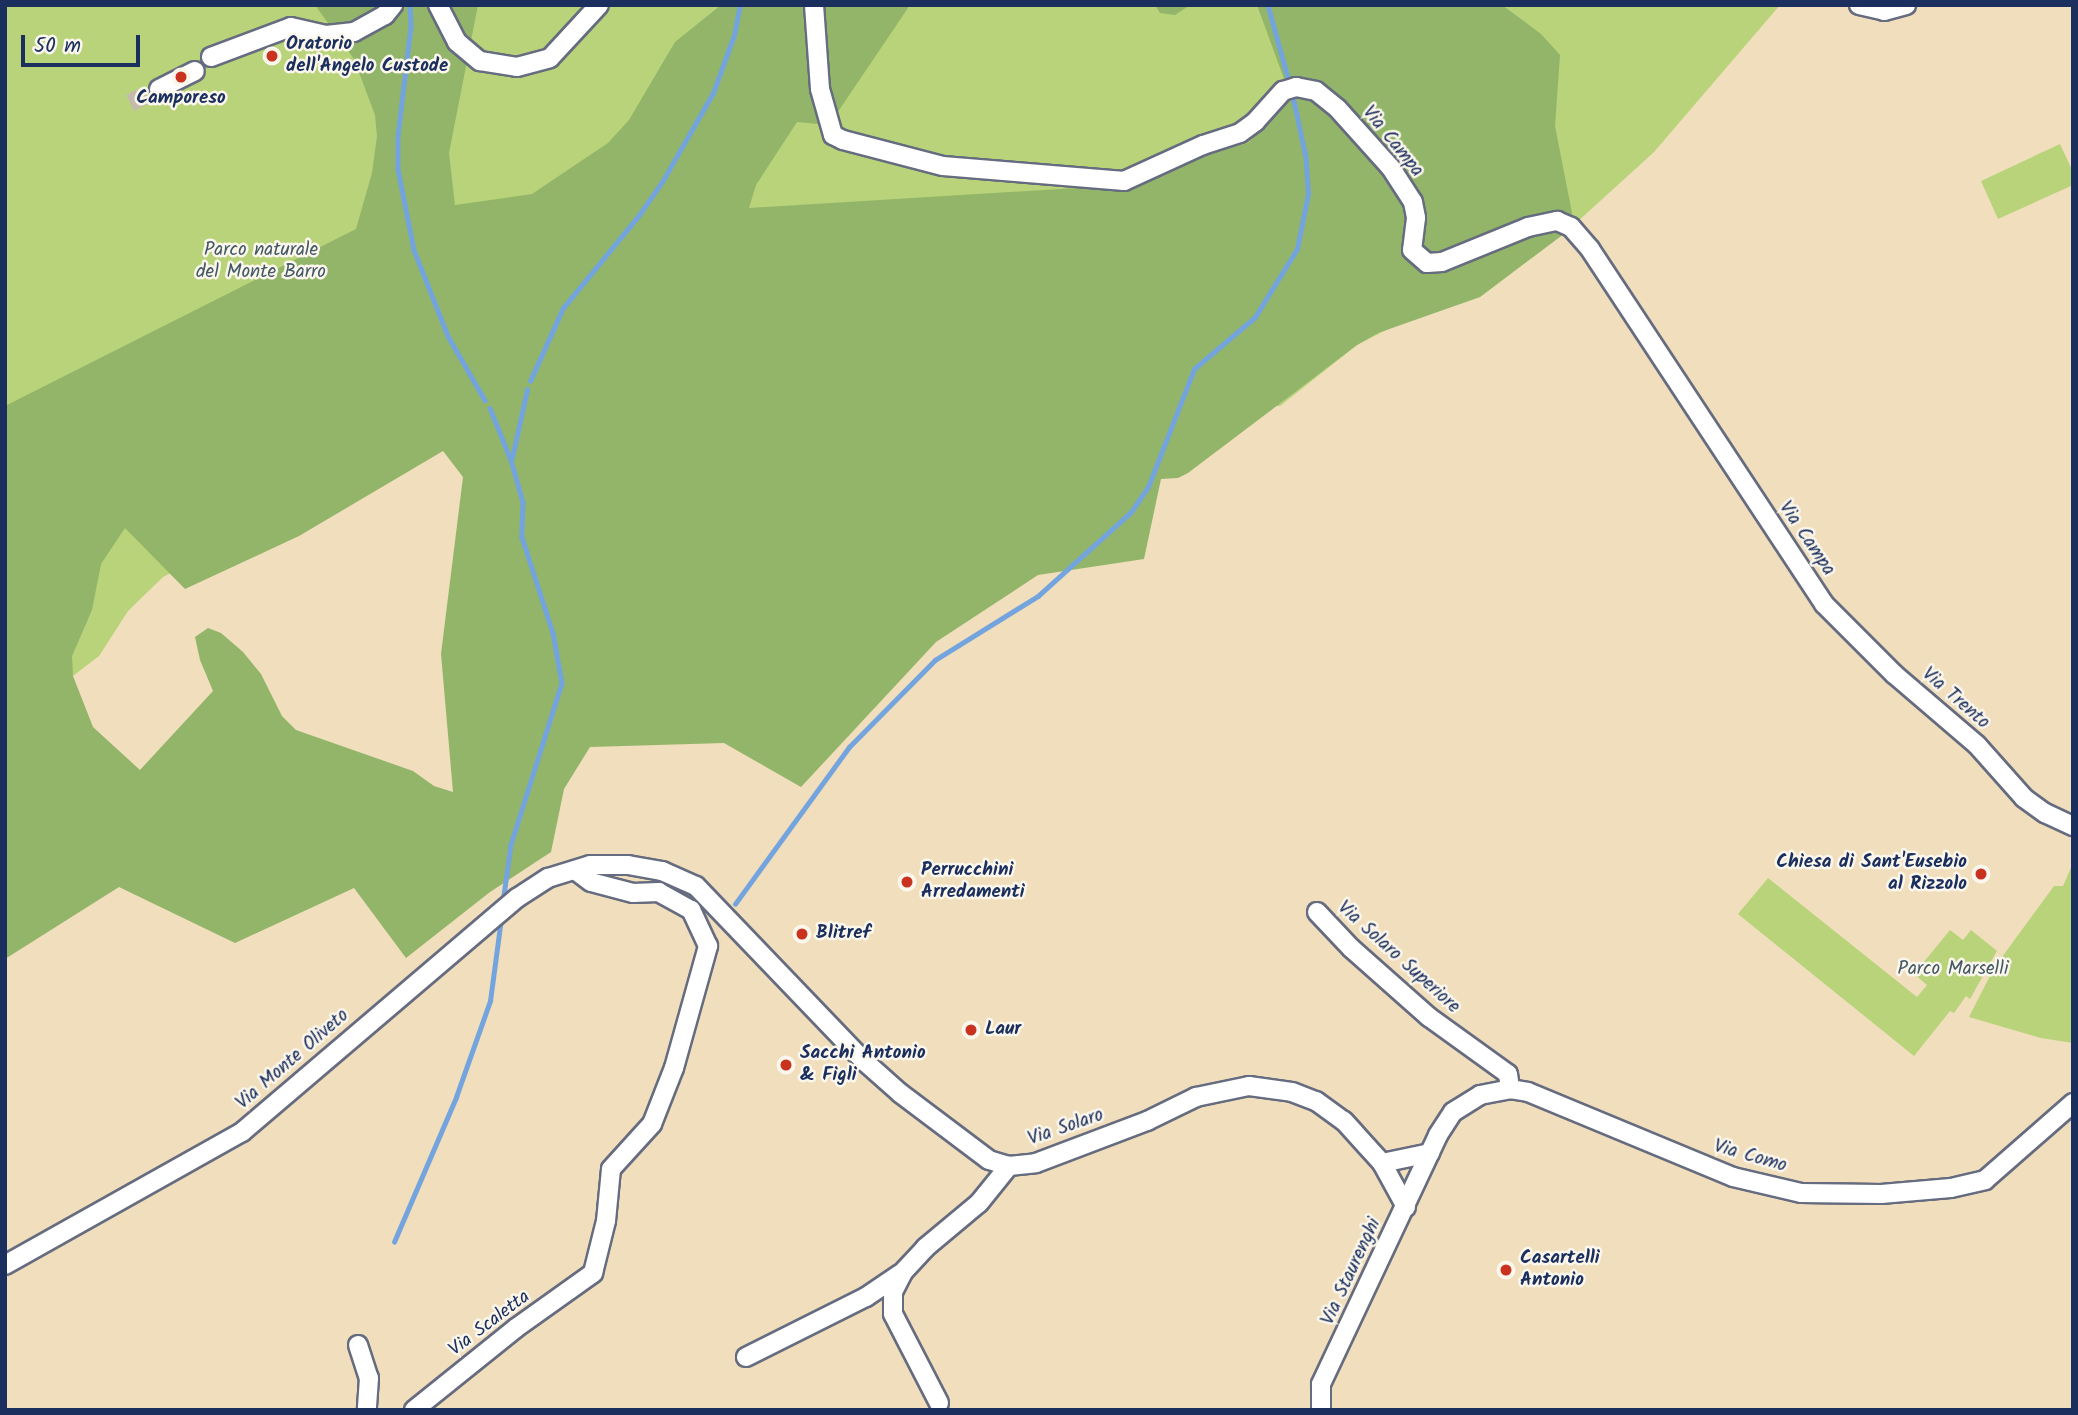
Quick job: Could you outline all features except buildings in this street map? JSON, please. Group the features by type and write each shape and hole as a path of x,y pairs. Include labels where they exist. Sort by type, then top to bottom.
{"street":[{"path":"211,57 291,27 326,35 354,32 385,15 393,5"},
{"path":"438,5 457,42 480,61 517,67 550,58 561,49 598,5"},
{"name":"Via Campa","path":"814,5 820,89 833,135 843,140 943,166 1124,181 1203,145 1240,133 1255,122 1283,91 1296,87 1316,91 1391,168 1413,202 1416,218 1412,250 1427,263 1442,262 1528,227 1557,222 1571,227 1590,249 1824,604"},
{"path":"1860,5 1884,11 1906,5"},
{"path":"159,89 195,71"},
{"name":"Via Trento","path":"1824,604 1894,674 1977,745 2024,798 2067,823"},
{"name":"Via Solaro","path":"583,867 628,865 662,871 696,886 718,905 788,983 900,1093 989,1160 1009,1166 1036,1163 1147,1121 1196,1097 1249,1086 1292,1092 1315,1101 1345,1121 1382,1163 1406,1207"},
{"name":"Via Monte Oliveto","path":"5,1265 242,1132 517,898 548,878 583,867"},
{"name":"Via Scaletta","path":"414,1410 516,1328 593,1273 606,1221 611,1170 653,1124 674,1068 708,946 691,910 659,892 633,892 591,882 583,867"},
{"name":"Via Solaro Superiore","path":"1317,912 1351,948 1429,1017 1508,1074 1510,1089"},
{"name":"Via Como","path":"1430,1153 1453,1112 1480,1095 1510,1089 1528,1092 1612,1125 1733,1177 1801,1193 1881,1195 1951,1188 1985,1181 2073,1103"},
{"path":"1382,1163 1430,1153"},
{"name":"Via Staurenghi","path":"1321,1410 1321,1384 1430,1153"},
{"path":"746,1357 866,1297 903,1272 925,1248 979,1203 1009,1166"},
{"path":"903,1272 893,1292 893,1314 939,1403"},
{"path":"358,1345 369,1378 367,1410"}],"green space":[{"name":"Parco naturale del Monte Barro","path":"5,5 1780,5 1654,152 1565,233 1480,297 1394,326 1357,345 1280,406 508,382 299,536 192,562 163,577 128,611 99,656 5,728"},
{"name":"Parco naturale del Monte Barro","path":"315,5 478,5 449,153 455,205 532,194 608,143 629,120 675,42 721,5 910,5 829,125 797,122 756,185 749,208 1076,188 1248,143 1291,98 1257,5 1502,5 1541,34 1560,55 1555,126 1572,213 1565,233 1480,297 1378,333 1357,345 1188,473 1178,478 1161,479 1144,559 1038,575 936,642 801,787 724,743 590,747 564,789 551,852 490,892 406,958 354,888 235,943 119,887 5,959 5,406 356,229 372,173 377,136 375,115 354,59","holes":["443,451 463,477 441,654 453,792 434,786 413,771 296,730 282,716 261,674 243,652 221,633 208,628 195,637 200,660 213,691 140,770 93,727 73,676 72,656 92,610 101,564 125,528 185,589 299,536"]},
{"path":"1155,5 1190,5 1175,15 1160,13"},
{"path":"2060,144 2073,172 2073,185 1998,219 1981,181"},
{"path":"2073,863 2073,1043 2041,1038 1969,1017 1994,968 2054,886 2063,886"},
{"name":"Parco Marselli","path":"1768,878 1917,997 1927,985 1914,974 1950,930 1963,940 1971,930 1997,951 1970,999 1966,996 1954,1013 1950,1011 1914,1056 1738,914"}],"waterway":[{"path":"410,5 411,27 398,136 398,169 414,250 448,336 485,400"},
{"path":"530,381 563,308 639,215 662,182 713,93 734,35 740,5"},
{"path":"1268,5 1290,85"},
{"path":"735,904 849,747 935,660 1038,596 1131,512 1148,487 1194,369 1255,317 1297,249 1308,194 1305,155 1292,94"},
{"path":"512,458 527,390"},
{"path":"490,408 511,460 523,502 522,537 553,633 562,683 511,845 503,903"},
{"path":"394,1242 456,1097 490,1001 501,919"}],"tunnel":[{"path":"130,103 159,89"}],"place":[{"name":"Oratorio dell'Angelo Custode","path":"272,56"},
{"name":"Camporeso","path":"181,77"},
{"name":"Chiesa di Sant'Eusebio al Rizzolo","path":"1981,874"},
{"name":"Perrucchini Arredamenti","path":"907,882"},
{"name":"Blitref","path":"802,934"},
{"name":"Laur","path":"971,1030"},
{"name":"Sacchi Antonio & Figli","path":"786,1065"},
{"name":"Casartelli Antonio","path":"1506,1270"}]}
